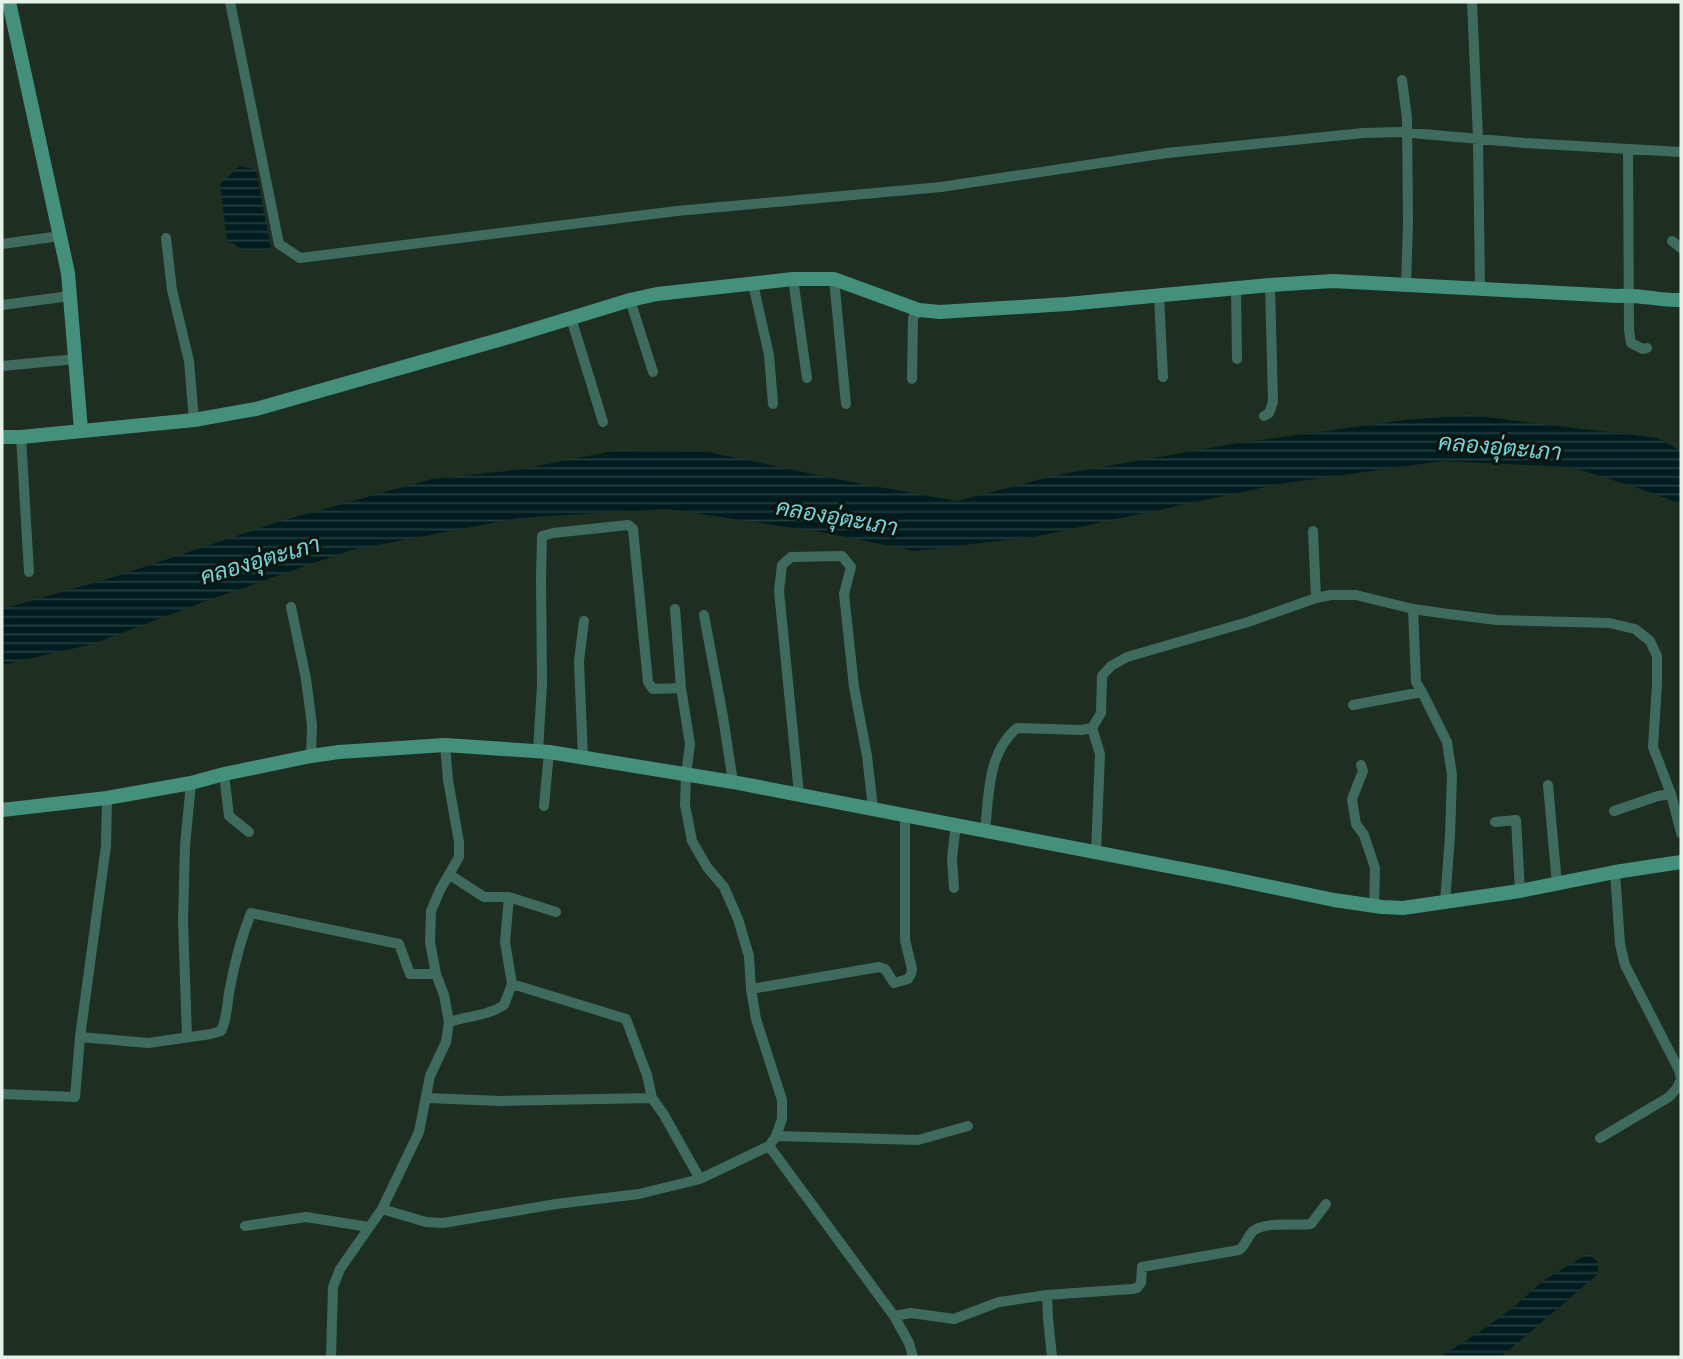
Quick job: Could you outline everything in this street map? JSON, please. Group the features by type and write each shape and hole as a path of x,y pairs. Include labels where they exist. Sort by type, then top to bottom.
{"street":[{"path":"9,2 68,273 81,430"},
{"path":"230,2 279,244 300,258 677,211 940,187 1167,153 1363,133 1406,132 1681,152"},
{"path":"1472,2 1478,138 1480,290"},
{"path":"1402,79 1407,118 1406,286"},
{"path":"1628,149 1629,330 1631,343 1643,349 1647,348"},
{"path":"2,244 60,236"},
{"path":"166,239 172,290 190,361 194,420"},
{"path":"1672,241 1681,248"},
{"path":"2,437 194,420 256,409 629,300 657,294 793,279 834,279 919,310 940,312 1333,281 1629,295 1664,301 1681,300"},
{"path":"793,279 807,378"},
{"path":"834,279 846,404"},
{"path":"753,284 769,355 773,404"},
{"path":"1264,416 1269,413 1273,402 1270,285"},
{"path":"1236,288 1237,359"},
{"path":"2,304 70,296"},
{"path":"1159,296 1163,377"},
{"path":"629,300 653,372"},
{"path":"912,379 913,318 919,310"},
{"path":"571,318 603,422"},
{"path":"2,366 76,359"},
{"path":"21,437 29,572"},
{"path":"544,806 542,536 628,525 633,529 648,682 653,689 681,688"},
{"path":"1313,531 1316,598"},
{"path":"799,794 779,591 782,565 791,557 842,556 851,568 844,594 854,687 867,756 873,808"},
{"path":"1096,853 1100,754 1092,729 1101,713 1102,676 1111,666 1127,657 1331,595 1356,595 1413,608 1497,620 1609,623 1635,629 1650,641 1657,656 1653,747 1671,794 1681,833"},
{"path":"291,607 312,724 311,756"},
{"path":"1413,608 1416,682 1447,742 1452,775 1445,902"},
{"path":"382,1209 426,1222 443,1223 556,1204 639,1194 700,1179 769,1146 776,1136 782,1119 782,1100 756,1019 748,956 738,919 724,887 707,867 692,841 685,805 690,744 681,688 675,609"},
{"path":"704,615 733,782"},
{"path":"583,621 579,661 583,758"},
{"path":"1353,705 1422,692"},
{"path":"985,831 992,767 1011,733 1017,728 1092,729"},
{"path":"331,1357 332,1287 340,1269 382,1209 419,1132 430,1076 446,1042 449,1023 430,942 430,911 459,857 445,746"},
{"path":"2,810 107,798 191,783 311,756 445,746 544,752 733,782 1374,906 1403,908 1445,902 1681,862"},
{"path":"1361,765 1363,771 1352,799 1356,824 1364,835 1375,868 1374,906"},
{"path":"224,774 229,816 249,832"},
{"path":"187,1036 184,908 185,846 191,783"},
{"path":"1548,786 1557,884"},
{"path":"1614,811 1671,794"},
{"path":"2,1094 75,1097 80,1037 106,846 107,798"},
{"path":"751,989 879,967 885,968 894,983 908,979 912,969 905,940 905,815"},
{"path":"1495,822 1516,821 1520,891"},
{"path":"954,888 952,858 956,824"},
{"path":"1600,1138 1669,1097 1681,1078 1625,965 1620,944 1615,872"},
{"path":"450,875 484,897 509,897 556,912"},
{"path":"449,1023 492,1012 504,1005 512,984 505,948 509,897"},
{"path":"80,1037 148,1043 221,1031 226,1023 241,938 251,913 400,944 411,974 436,974"},
{"path":"512,984 626,1019 647,1076 652,1098 700,1179"},
{"path":"427,1098 500,1101 652,1098"},
{"path":"776,1136 918,1140 968,1126"},
{"path":"769,1146 894,1316 914,1357"},
{"path":"894,1316 911,1313 954,1319 999,1302 1047,1295 1132,1289 1142,1283 1142,1267 1239,1250 1251,1234 1260,1228 1311,1224 1326,1204"},
{"path":"245,1226 306,1217 369,1227"},
{"path":"1047,1295 1052,1357"}],"water":[{"path":"240,166 256,170 271,249 245,251 227,240 220,184"},
{"name":"คลองอุ่ตะเภา","path":"1470,415 1657,438 1681,451 1681,504 1571,467 1443,461 1279,484 1033,537 914,551 827,533 667,509 518,518 351,550 93,644 2,665 2,609 114,577 281,521 432,479 516,470 619,450 708,452 957,501 1057,475 1233,444 1405,420"},
{"path":"1589,1253 1598,1263 1598,1274 1501,1357 1440,1357 1514,1307 1543,1281"}]}
